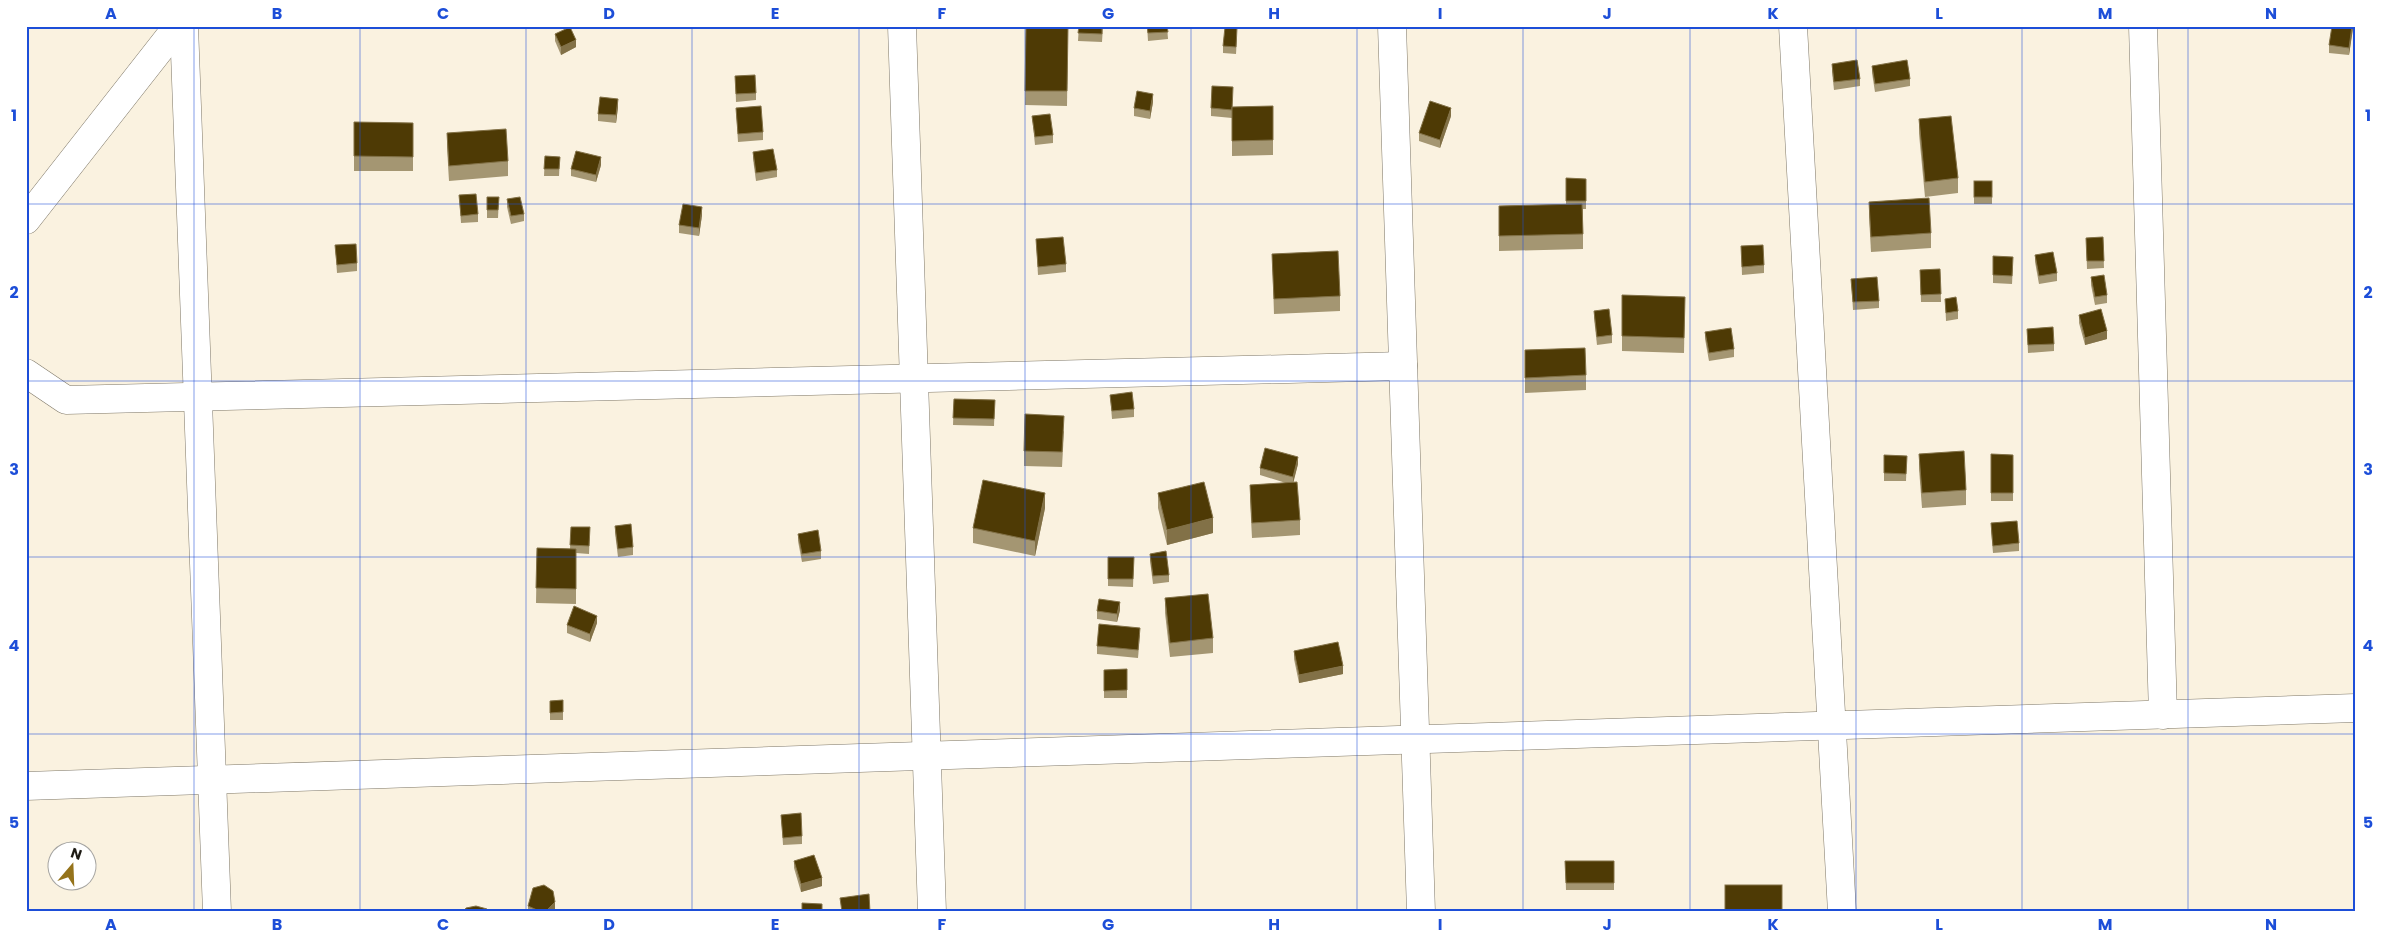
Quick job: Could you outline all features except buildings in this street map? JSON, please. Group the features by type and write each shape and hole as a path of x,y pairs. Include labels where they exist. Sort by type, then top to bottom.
{"street":[{"path":"26,220 178,26"},
{"path":"184,26 216,912"},
{"path":"902,26 932,912"},
{"path":"1392,26 1421,912"},
{"path":"1793,26 1842,912"},
{"path":"2142,26 2163,714"},
{"path":"26,373 66,400 1403,366"},
{"path":"26,786 2356,708"}]}
